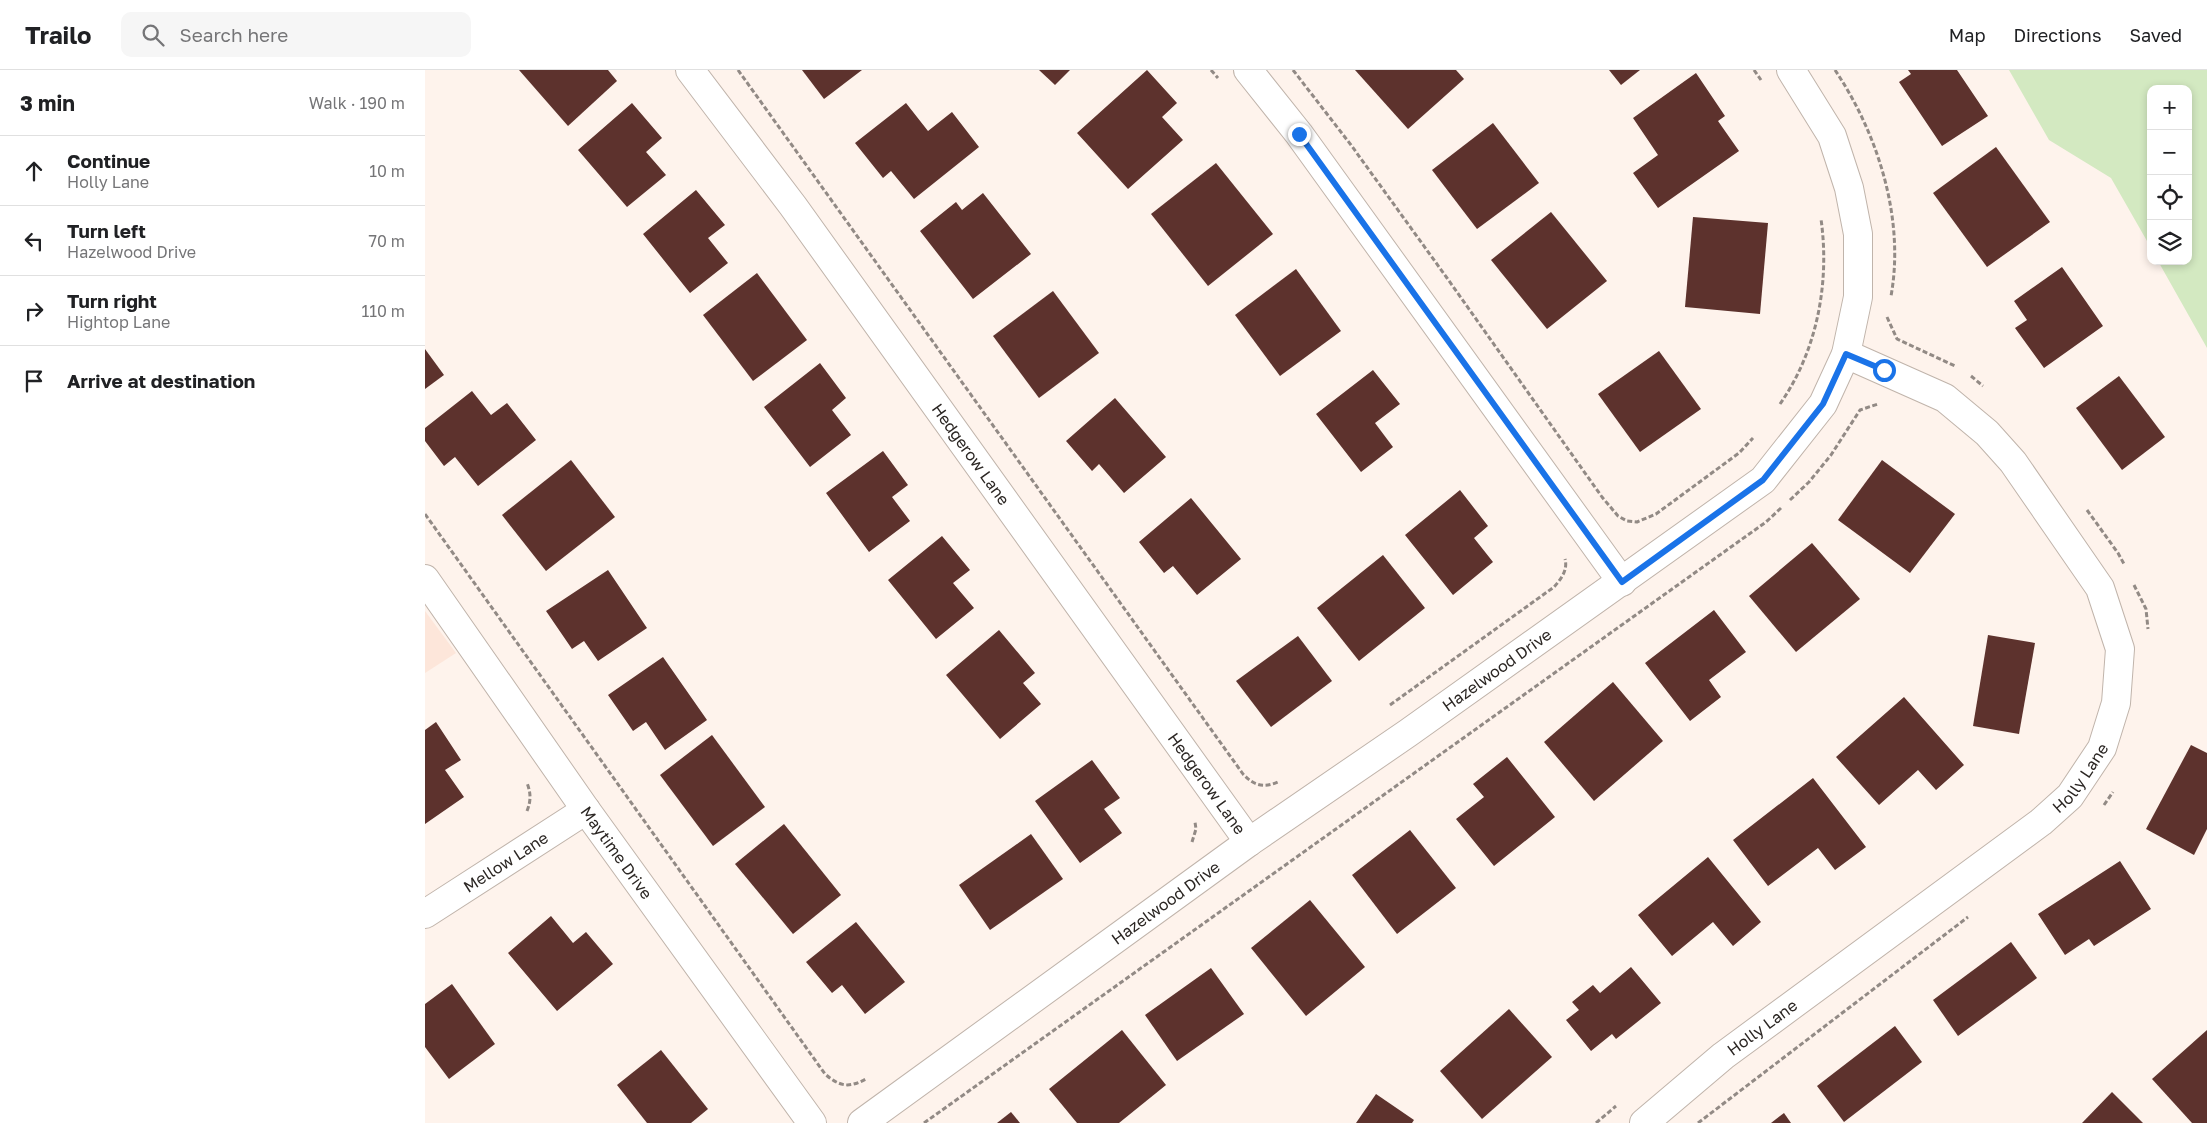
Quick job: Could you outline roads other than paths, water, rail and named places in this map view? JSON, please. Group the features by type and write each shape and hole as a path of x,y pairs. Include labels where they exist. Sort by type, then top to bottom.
{"street":[{"name":"Hedgerow Lane","path":"690,70 793,206 1249,842"},
{"path":"1248,70 1299,134 1622,582"},
{"name":"Hazelwood Drive","path":"863,1123 1249,842 1408,733 1763,480 1823,404 1846,354 1858,297 1858,234 1849,188 1832,136 1791,70"},
{"name":"Holly Lane","path":"1644,1123 1723,1056 2041,822 2070,796 2103,748 2117,703 2121,650 2100,588 2013,462 1987,433 1945,398 1846,354"},
{"name":"Maytime Drive","path":"425,579 586,810 812,1123"},
{"name":"Mellow Lane","path":"425,914 586,810"}]}
